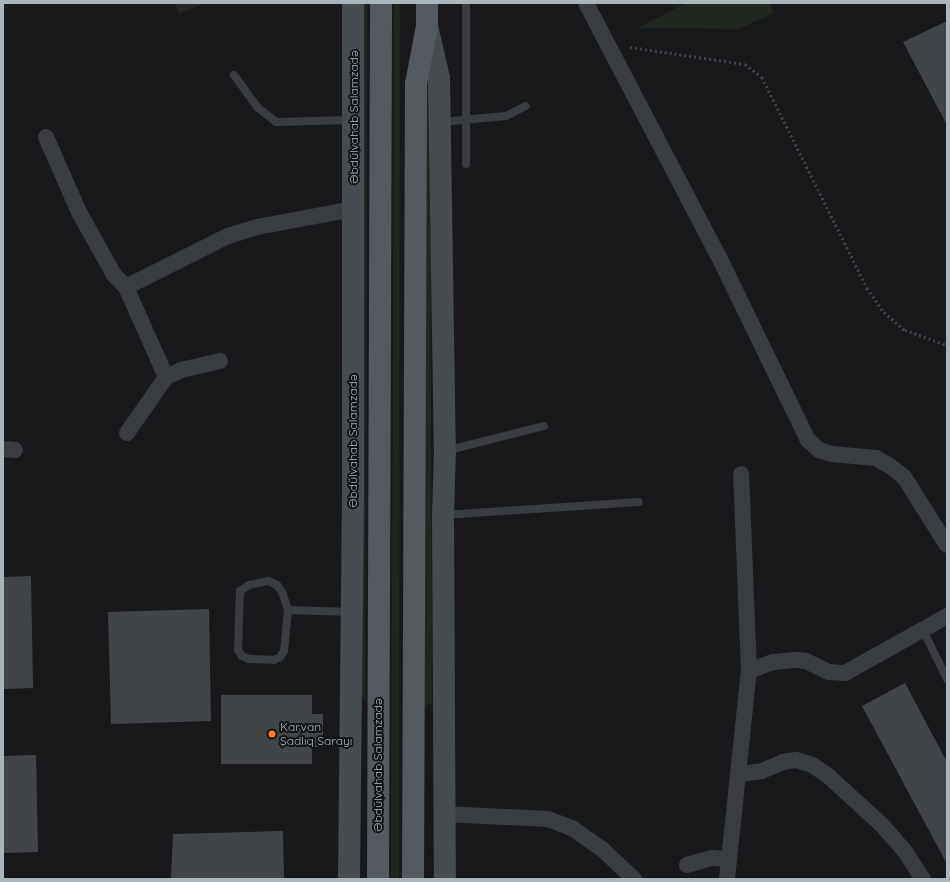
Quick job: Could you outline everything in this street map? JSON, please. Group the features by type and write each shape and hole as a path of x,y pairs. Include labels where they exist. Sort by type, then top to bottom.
{"main road":[{"name":"Əbdülvahab Salamzadə","path":"348,879 352,612 354,209 353,3"},
{"name":"Əbdülvahab Salamzadə","path":"378,879 381,3"},
{"path":"413,879 416,84 427,26 428,3"},
{"path":"427,26 439,78 445,451 443,515 445,879"}],"street":[{"path":"586,3 605,43 718,255 808,440 819,450 832,454 876,458 890,466 904,477 947,545"},
{"path":"46,137 79,212 114,275 126,287 166,377"},
{"path":"126,287 228,236 257,227 354,209"},
{"path":"127,433 166,377 181,370 220,361"},
{"path":"727,879 740,774 749,671 741,474"},
{"path":"749,671 773,662 798,660 806,661 829,672 846,673 947,616"},
{"path":"740,774 762,771 783,762 796,760 812,765 826,774 882,826 904,850 923,879"},
{"path":"445,814 548,819 572,828 602,849 634,879"},
{"path":"687,865 712,858 729,859"}],"lane":[{"path":"466,7 466,164"},
{"path":"234,75 257,107 276,122 354,120"},
{"path":"439,122 466,121 506,116 526,106"},
{"path":"445,451 544,426"},
{"path":"443,515 639,502"},
{"path":"268,581 277,585 282,592 288,610 284,651 280,656 274,660 249,659 242,656 238,650 240,592 249,585 268,581"},
{"path":"288,610 352,612"},
{"path":"923,630 947,679"}],"path":[{"path":"605,43 745,64 762,77 867,288 884,312 905,330 947,345"}],"shaded area":[{"path":"175,3 205,3 179,14"},
{"path":"362,3 367,3 365,699 361,698"},
{"path":"394,3 400,3 399,879 391,879"},
{"path":"686,3 770,3 774,13 739,29 637,28"},
{"path":"430,72 432,702 425,708 424,84"}],"building":[{"path":"947,21 947,125 903,42"},
{"path":"31,576 33,688 3,689 3,577"},
{"path":"209,609 211,721 111,724 108,612"},
{"path":"905,683 947,762 947,864 862,706"},
{"path":"221,695 312,695 312,714 323,714 323,747 312,747 312,764 221,764"},
{"path":"36,755 38,852 3,853 3,756"},
{"path":"283,831 284,879 171,879 173,834"}],"place":[{"name":"Karvan Şadlıq Sarayı","path":"272,734"}]}
